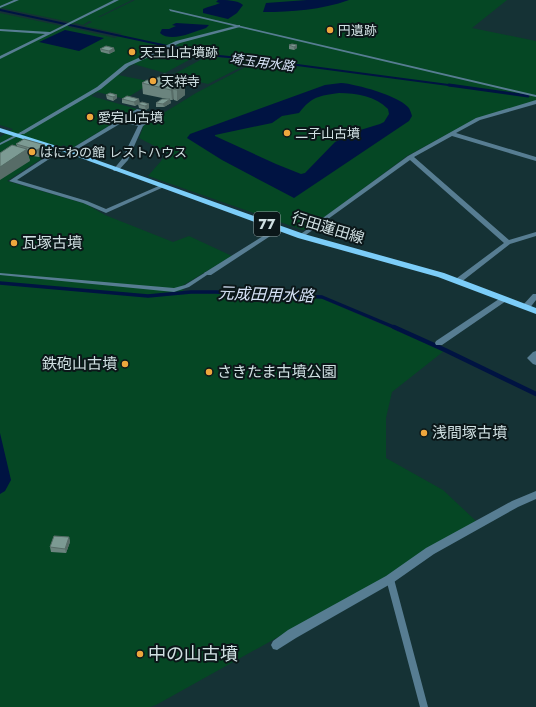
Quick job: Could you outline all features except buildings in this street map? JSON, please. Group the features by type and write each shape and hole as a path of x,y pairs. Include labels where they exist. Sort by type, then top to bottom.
{"main road":[{"name":"行田蓮田線","path":"0,130 19,134 302,236 441,275 536,311"}],"street":[{"path":"0,7 17,0"},
{"path":"0,58 117,0"},
{"path":"19,134 99,88 128,65 171,46 239,26"},
{"path":"0,30 50,33"},
{"path":"302,236 410,157 478,119 536,102"},
{"path":"69,152 140,110"},
{"path":"116,170 125,160 141,125 157,115"},
{"path":"122,120 141,125"},
{"path":"452,134 536,160"},
{"path":"61,149 12,181 85,202 106,211 163,186"},
{"path":"410,157 508,243"},
{"path":"208,273 280,228"},
{"path":"457,281 508,243 536,234"},
{"path":"526,307 536,296"},
{"path":"439,343 505,299"},
{"path":"536,354 531,358 536,362"},
{"path":"277,645 292,634 390,579 430,551 515,504 536,495"}],"lane":[{"path":"170,10 536,96"},
{"path":"0,144 19,134"},
{"path":"0,274 174,290 187,286 208,273"},
{"path":"390,579 424,707"}],"green space":[{"name":"さきたま古墳公園","path":"0,0 132,0 98,17 100,17 135,0 507,0 472,28 536,41 536,101 477,118 407,156 310,228 303,230 148,176 168,153 139,138 144,125 196,93 259,59 208,54 175,45 172,47 200,54 165,73 133,64 118,75 153,82 125,99 97,92 91,96 137,109 72,148 63,145 7,181 86,204 105,215 173,242 189,236 232,256 182,286 184,293 284,295 321,298 444,351 392,392 386,418 386,458 443,490 476,521 377,582 150,707 0,707 0,137 13,129 0,125 0,13 62,26 70,22 2,8 0,9","holes":["89,21 92,22 84,26 122,34 115,38 68,27 75,23 83,25"]},
{"path":"208,56 253,61 208,84 181,78 182,76 174,74"}],"water":[{"path":"218,0 235,1 243,5 237,13 228,19 203,13 203,9 220,3 216,2"},
{"path":"307,0 349,0 306,10 263,12 266,3"},
{"path":"176,23 209,25 206,28 176,37 165,36 160,33 162,29 169,29 176,26 172,25"},
{"path":"65,30 104,38 79,51 39,42"},
{"path":"341,83 377,91 403,103 409,108 412,116 409,121 294,198 222,160 187,138 190,134 325,85","holes":["346,93 372,98 388,109 389,114 384,122 357,131 335,142 305,173 301,174 276,164 215,136 272,123 282,116 299,113 308,103 316,98 332,94"]},
{"path":"0,433 11,480 5,491 0,494"}],"waterway":[{"name":"埼玉用水路","path":"0,10 209,55 267,61 456,86"},
{"name":"埼玉用水路","path":"449,85 528,96"},
{"name":"元成田用水路","path":"0,283 148,296 191,292 216,292 322,297 396,328"},
{"name":"元成田用水路","path":"394,327 536,394"}],"place":[{"name":"円遺跡","path":"330,30"},
{"name":"天王山古墳跡","path":"132,52"},
{"name":"天祥寺","path":"153,81"},
{"name":"愛宕山古墳","path":"90,117"},
{"name":"二子山古墳","path":"287,133"},
{"name":"はにわの館 レストハウス","path":"32,152"},
{"name":"瓦塚古墳","path":"14,243"},
{"name":"鉄砲山古墳","path":"125,364"},
{"name":"さきたま古墳公園","path":"209,372"},
{"name":"浅間塚古墳","path":"424,433"},
{"name":"中の山古墳","path":"140,654"}]}
